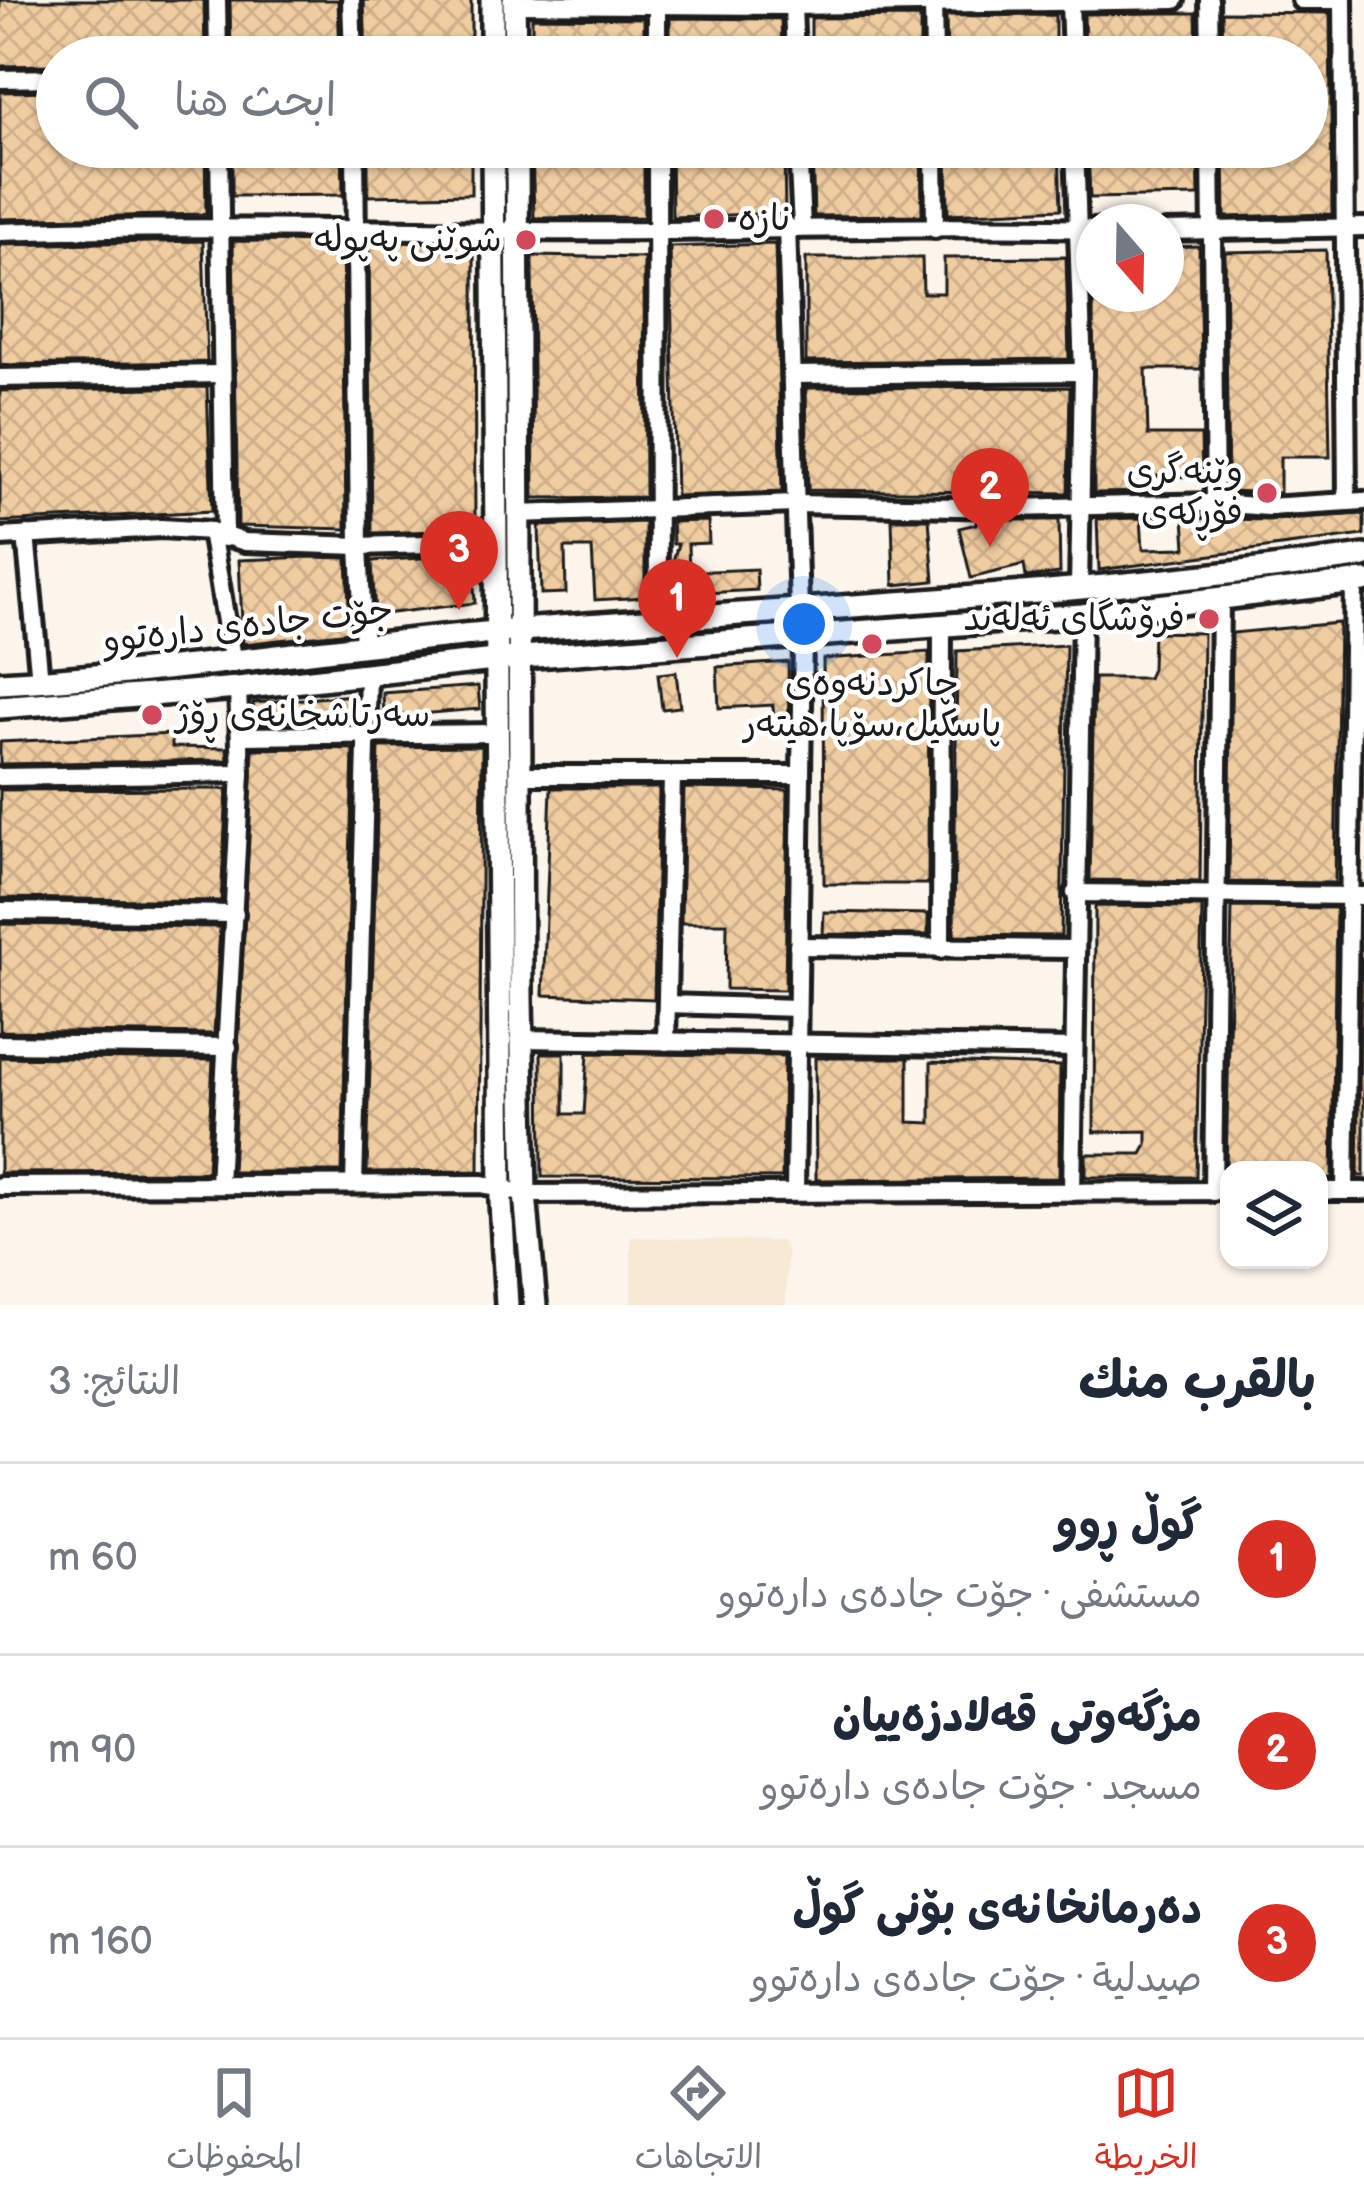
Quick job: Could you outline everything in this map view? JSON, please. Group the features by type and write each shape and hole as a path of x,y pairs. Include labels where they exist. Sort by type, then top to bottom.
{"main road":[{"path":"498,36 507,1"},
{"path":"507,1 512,36"},
{"path":"493,168 496,542 508,632 522,657 525,1194 535,1305"},
{"path":"507,1305 501,1186 497,659 508,632 517,514 517,168"},
{"name":"جۆت جادەی دارەتوو","path":"0,683 233,664 508,632 1213,577 1364,556"},
{"name":"جۆت جادەی دارەتوو","path":"0,707 238,688 497,659 1082,615 1359,581"}],"street":[{"path":"217,0 218,36"},
{"path":"352,0 353,36"},
{"path":"507,1 793,6 1175,0"},
{"path":"1209,0 1210,36"},
{"path":"517,514 795,504 1082,507 1215,503 1268,507 1356,501 1356,226 1343,0 1301,0"},
{"path":"937,36 941,2"},
{"path":"1070,2 1071,36"},
{"path":"657,3 657,36"},
{"path":"793,6 794,36"},
{"path":"0,79 36,78"},
{"path":"219,168 218,534 233,664"},
{"path":"355,168 364,647"},
{"path":"657,168 658,621"},
{"path":"797,168 791,375 799,610"},
{"path":"934,168 934,229"},
{"path":"1078,168 1083,204"},
{"path":"1211,168 1215,503"},
{"path":"0,232 218,226 1076,229"},
{"path":"1184,231 1356,226"},
{"path":"1079,588 1084,312"},
{"path":"791,375 1083,372"},
{"path":"0,378 221,374"},
{"path":"0,537 161,528 359,546 496,542"},
{"path":"26,535 40,681"},
{"path":"1355,1191 1359,581"},
{"path":"1220,601 1221,1161"},
{"path":"1072,1192 1082,615"},
{"path":"941,949 942,626"},
{"path":"795,1191 803,638"},
{"path":"354,1184 368,675"},
{"path":"220,1184 241,773 238,688"},
{"path":"240,736 498,733"},
{"path":"0,777 241,773"},
{"path":"521,775 801,775"},
{"path":"666,1042 672,776"},
{"path":"1075,893 1358,896"},
{"path":"0,910 235,914"},
{"path":"798,946 1074,949"},
{"path":"668,1004 797,1008"},
{"path":"523,1039 1074,1048"},
{"path":"0,1044 228,1047"},
{"path":"0,1186 501,1186 525,1194 1220,1191"}],"shaded area":[{"path":"631,1237 781,1241 787,1250 786,1305 631,1305"}],"building":[{"path":"0,0 204,0 205,36 36,36 36,65 0,66"},
{"path":"230,0 338,0 339,36 231,36"},
{"path":"364,0 471,0 471,36 365,36"},
{"path":"1222,12 1330,13 1332,214 1225,217 1224,168 1328,168 1328,36 1223,36"},
{"path":"1196,13 1197,36 1085,36 1084,14"},
{"path":"1055,15 1055,36 946,36 946,16"},
{"path":"532,17 644,18 644,36 532,36"},
{"path":"920,17 920,36 811,36 811,18"},
{"path":"670,18 781,19 781,36 670,36"},
{"path":"36,91 36,168 205,168 206,214 0,219 0,92"},
{"path":"232,168 342,168 343,195 232,196"},
{"path":"368,168 471,168 471,194 368,196"},
{"path":"533,168 644,168 644,217 534,218"},
{"path":"671,168 784,168 785,213 672,217"},
{"path":"813,168 921,168 922,215 814,216"},
{"path":"947,168 1060,168 1061,209 948,214"},
{"path":"1089,168 1198,168 1199,196 1090,198"},
{"path":"203,241 207,362 0,365 0,245"},
{"path":"233,241 343,242 346,529 238,526"},
{"path":"369,242 474,243 475,530 372,533"},
{"path":"775,244 782,492 676,496 670,247"},
{"path":"1184,246 1199,246 1201,369 1146,369 1148,435 1201,435 1202,477 1148,476 1148,492 1094,493 1093,312 1184,312"},
{"path":"1326,250 1330,457 1280,457 1280,493 1228,491 1225,252"},
{"path":"532,256 644,258 645,497 534,498"},
{"path":"1066,257 1069,359 806,362 806,258 922,258 923,293 944,293 944,258"},
{"path":"207,387 212,511 0,522 0,391"},
{"path":"1070,387 1068,493 808,490 806,388"},
{"path":"1364,514 1364,535 1099,570 1097,519 1141,518 1143,549 1186,548 1184,518 1269,520"},
{"path":"892,519 929,519 934,581 894,585"},
{"path":"977,520 1059,520 1060,573 1026,577 1024,565 971,578 959,528"},
{"path":"708,521 709,543 688,544 689,572 756,569 757,590 671,595 671,568 678,544 673,544 672,522"},
{"path":"645,522 645,597 595,600 592,548 565,548 566,593 541,594 539,526"},
{"path":"472,555 475,603 375,615 372,561"},
{"path":"347,558 350,632 243,644 239,560"},
{"path":"1339,623 1335,883 1229,882 1232,633"},
{"path":"1153,632 1203,633 1200,882 1090,880 1094,678 1148,678"},
{"path":"1066,645 1061,936 954,935 957,651"},
{"path":"929,652 928,884 824,884 823,659"},
{"path":"788,662 789,735 775,736 773,705 719,708 717,667"},
{"path":"676,672 680,707 662,709 658,674"},
{"path":"478,686 480,709 384,717 383,693"},
{"path":"355,695 354,717 254,723 253,703"},
{"path":"172,734 172,747 227,748 228,760 0,764 0,742"},
{"path":"482,746 479,1171 367,1172 379,747"},
{"path":"253,749 353,749 342,1172 232,1172"},
{"path":"551,788 659,788 654,999 543,995"},
{"path":"684,788 788,790 785,990 726,989 727,923 681,923"},
{"path":"227,789 221,901 0,898 0,790"},
{"path":"1095,906 1202,907 1196,1177 1086,1177 1086,1154 1142,1154 1147,1145 1147,1131 1094,1132"},
{"path":"1232,907 1336,908 1332,1178 1328,1178 1328,1161 1226,1161"},
{"path":"824,912 928,914 928,935 823,934"},
{"path":"0,924 220,927 214,1034 0,1031"},
{"path":"1361,958 1364,1176 1358,1176"},
{"path":"541,1053 564,1053 564,1114 584,1114 588,1053 784,1056 782,1178 542,1177"},
{"path":"0,1057 213,1060 207,1172 0,1173"},
{"path":"815,1058 908,1058 908,1122 931,1123 931,1062 1060,1066 1059,1178 816,1180"}],"place":[{"name":"نازە","path":"714,219"},
{"name":"شوێنی پەپولە","path":"526,240"},
{"name":"وێنەگری فۆڕکەی","path":"1267,493"},
{"name":"مزگەوتی قەلادزەییان","path":"990,547"},
{"name":"دەرمانخانەی بۆنی گوڵ","path":"459,610"},
{"name":"فرۆشگای ئەلەند","path":"1209,619"},
{"name":"چاکردنەوەی پاسکیل،سۆپا،هیتەر","path":"872,644"},
{"name":"گوڵ ڕوو","path":"677,658"},
{"name":"سەرتاشخانەی ڕۆژ","path":"152,715"}]}
